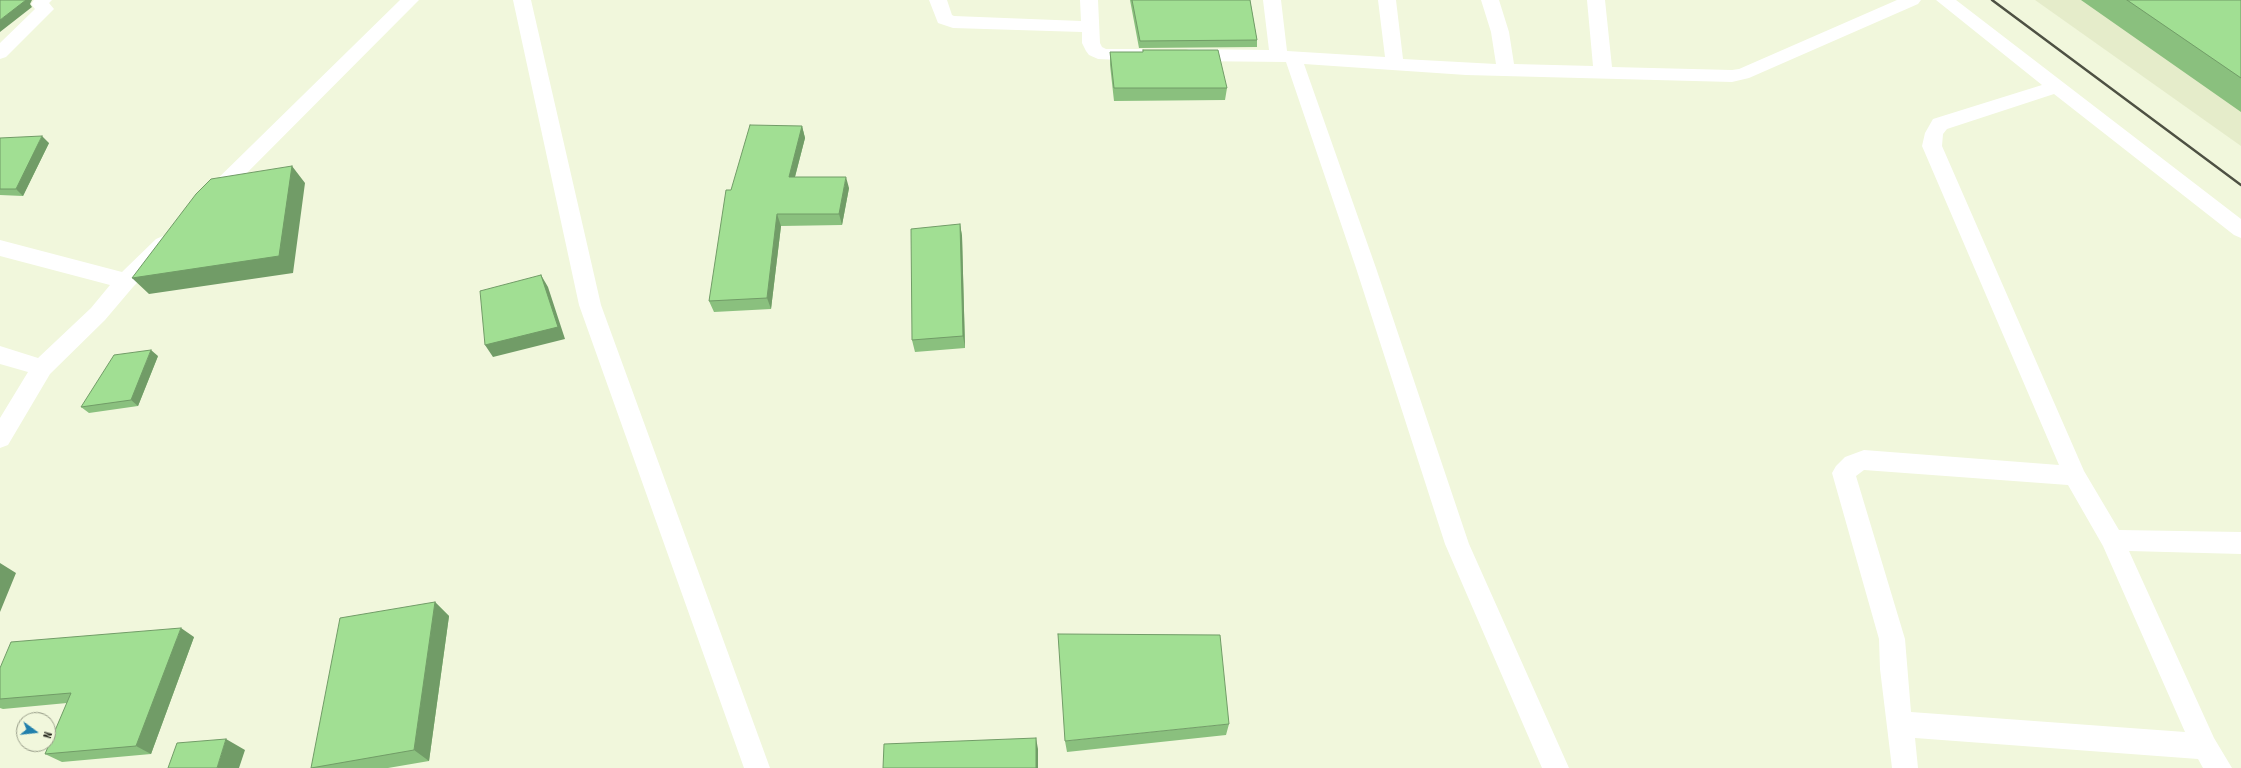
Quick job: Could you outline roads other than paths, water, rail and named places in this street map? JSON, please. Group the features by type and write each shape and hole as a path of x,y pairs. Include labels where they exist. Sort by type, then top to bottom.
{"street":[{"path":"0,53 45,9 40,4 43,0"},
{"path":"199,209 410,0"},
{"path":"522,0 590,304 757,768"},
{"path":"938,0 944,19 953,22 1090,27"},
{"path":"1089,0 1091,43 1095,51 1104,55 1286,56 1466,69 1506,68 1717,76 1743,74 1912,0"},
{"path":"1272,0 1286,56 1366,268 1457,544 1556,768"},
{"path":"1387,0 1395,64"},
{"path":"1490,0 1500,32 1506,68"},
{"path":"1596,0 1603,71"},
{"path":"1945,0 2055,87 2241,230"},
{"path":"2055,87 1940,124 1934,133 1932,146 2075,476 2112,540 2205,747 2219,768"},
{"path":"0,438 42,368 98,314 126,281 177,231"},
{"path":"0,248 126,281"},
{"path":"0,355 42,368"},
{"path":"1905,768 1893,669 1892,639 1844,473 1853,464 1864,460 2075,476"},
{"path":"2112,540 2241,544"},
{"path":"1900,724 2205,747"}],"railway":[{"path":"1992,0 2241,185"}]}
